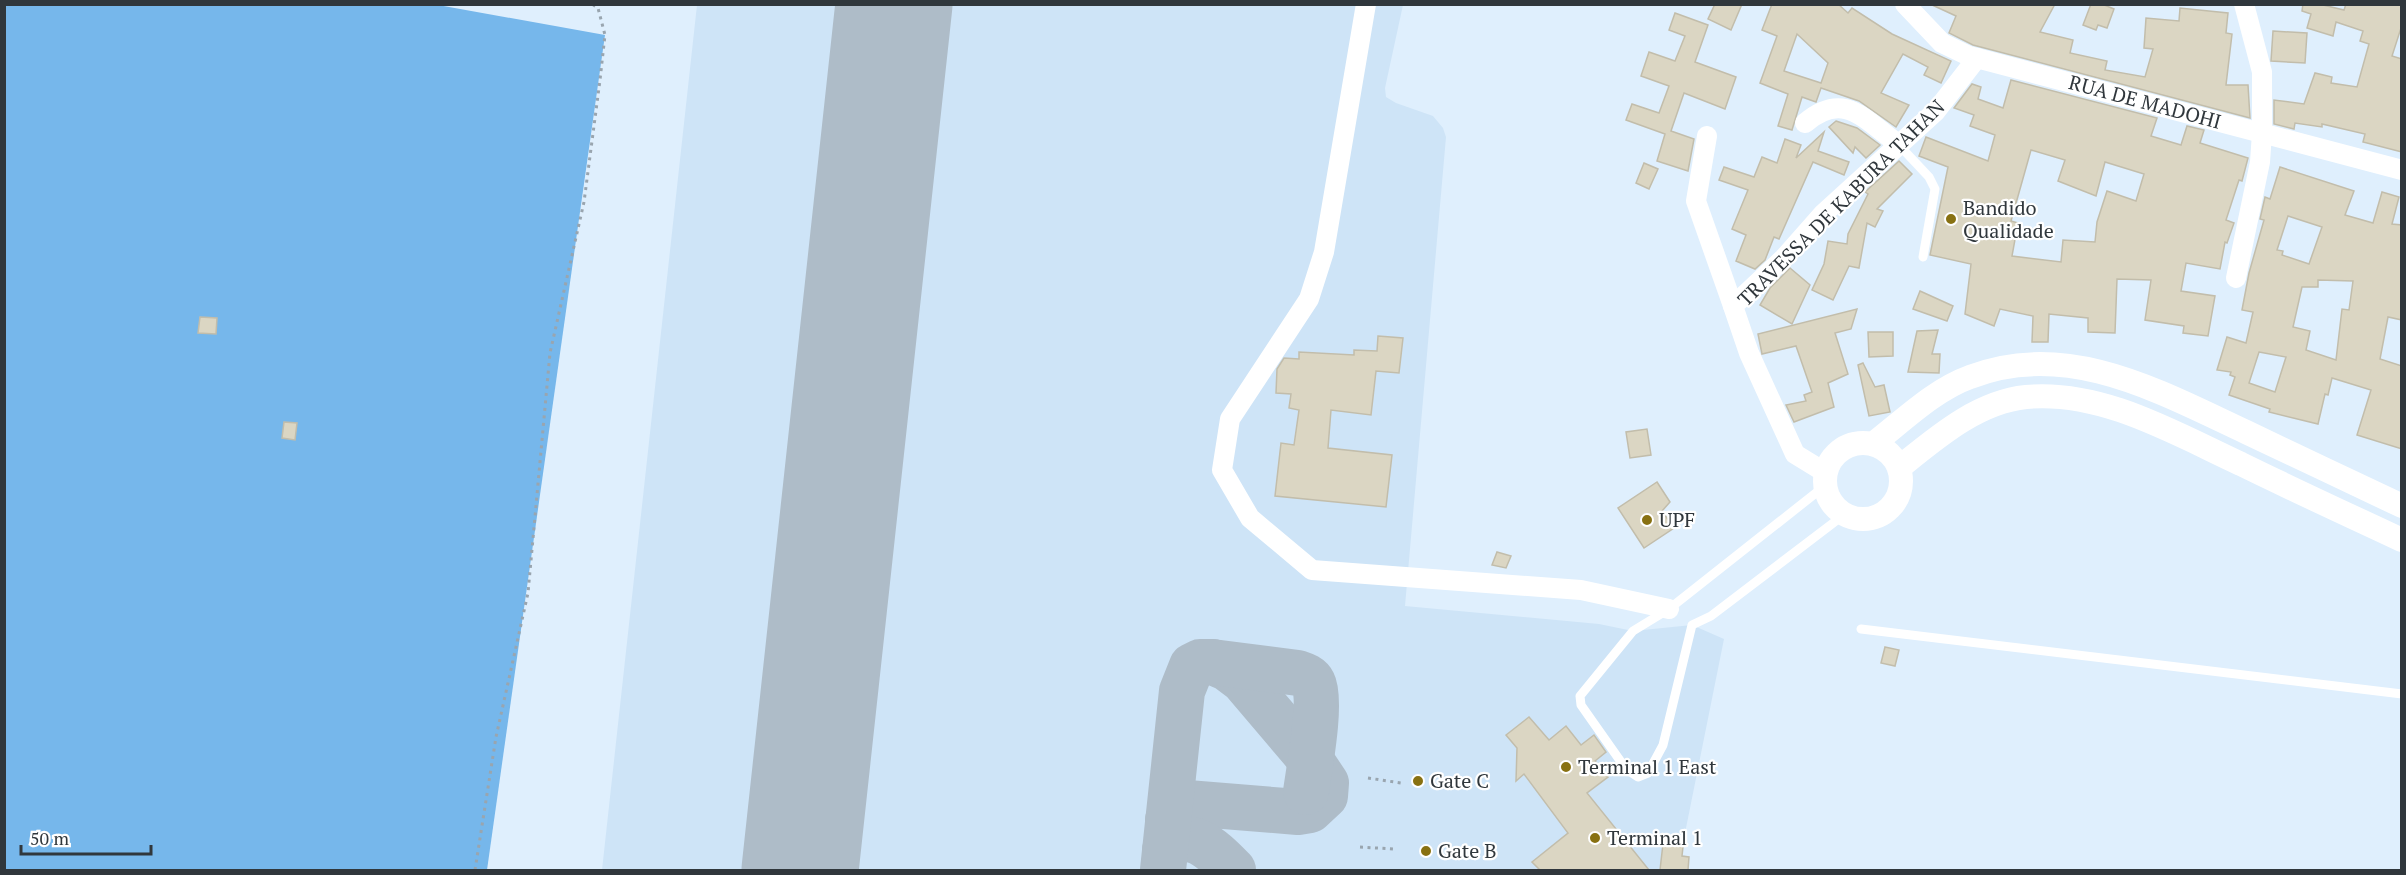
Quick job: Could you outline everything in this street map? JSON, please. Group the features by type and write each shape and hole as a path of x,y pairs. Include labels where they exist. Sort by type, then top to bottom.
{"street":[{"path":"1366,4 1324,252 1309,299 1230,419 1222,470 1250,518 1312,570 1581,590 1668,609"},
{"name":"RUA DE MADOHI","path":"1905,4 1942,43 1977,58 2402,170"},
{"path":"2236,278 2260,162 2262,133 2262,72 2244,4"},
{"name":"TRAVESSA DE KABURA TAHAN","path":"1826,479 1795,454 1753,363 1733,306 1898,144 1936,111 1977,58"},
{"path":"1805,123 1820,110 1831,106 1845,108 1898,144"},
{"path":"1707,136 1696,201 1733,306"},
{"path":"1873,444 1934,397 1969,377 2012,366 2049,364 2089,369 2142,384 2402,506"},
{"path":"1900,468 1961,421 1994,405 2025,397 2086,401 2149,421 2402,540"},
{"path":"1861,442 1885,449 1900,468 1901,483 1897,499 1887,511 1866,518 1845,514 1829,497 1826,479 1831,461 1844,448 1861,442"}],"lane":[{"path":"1898,144 1929,177 1935,189 1923,257"},
{"path":"1826,479 1668,609 1633,631 1580,696 1581,705 1626,769 1638,777 1648,773 1663,745 1692,625 1711,616 1845,514"},
{"path":"1861,629 2402,694"}],"path":[{"path":"475,870 496,737 528,592 550,353 584,202 605,35 598,8 592,4"},
{"path":"1368,777 1401,783"},
{"path":"1360,846 1393,849"}],"shaded area":[{"path":"5,5 438,5 605,35 487,870 5,870"},
{"path":"697,5 1403,5 1385,88 1386,97 1396,103 1433,116 1443,128 1446,137 1405,606 1599,624 1633,631 1692,625 1724,639 1684,838 1682,855 1689,857 1688,870 602,870"}],"building":[{"path":"1715,4 1742,4 1731,30 1708,19"},
{"path":"1772,4 1838,4 1848,13 1852,8 1892,34 1951,61 1941,83 1924,75 1928,67 1903,54 1881,93 1909,105 1896,127 1859,101 1821,88 1816,102 1802,97 1792,130 1778,126 1788,94 1760,83 1777,36 1762,30","holes":["1797,34 1828,63 1821,83 1784,71"]},
{"path":"1930,4 2055,4 2040,32 2073,40 2070,53 2107,61 2105,70 2145,77 2153,49 2144,48 2146,18 2179,21 2180,8 2228,13 2226,33 2232,34 2226,85 2248,85 2250,118 1973,45 1949,33 1956,16"},
{"path":"2091,4 2102,4 2114,9 2107,28 2098,25 2096,30 2083,25"},
{"path":"2303,4 2319,4 2344,10 2346,4 2402,4 2402,25 2392,56 2402,59 2402,152 2363,142 2365,134 2322,124 2322,127 2295,123 2294,129 2274,124 2274,100 2304,104 2315,73 2332,77 2331,83 2357,87 2369,44 2360,41 2363,31 2336,22 2333,36 2307,28 2311,14 2302,11"},
{"path":"1675,13 1708,25 1695,62 1736,77 1725,109 1684,93 1671,131 1694,139 1688,171 1657,161 1665,134 1626,120 1632,104 1659,113 1669,86 1641,76 1649,52 1675,61 1685,36 1669,30"},
{"path":"2273,31 2307,33 2305,63 2271,61"},
{"path":"2011,80 2157,118 2151,136 2181,145 2187,126 2204,130 2200,143 2248,158 2242,181 2239,180 2226,220 2234,223 2227,243 2225,242 2220,269 2186,263 2181,291 2215,296 2208,336 2183,333 2184,326 2145,320 2151,280 2117,279 2115,333 2088,332 2088,318 2049,314 2048,342 2032,342 2033,316 2000,309 1994,326 1965,314 1971,264 1930,255 1948,167 1919,156 1926,137 1988,161 1995,135 1970,126 1974,115 1954,108 1972,84 1981,87 1978,99 2003,108","holes":["2031,150 2065,160 2058,181 2096,196 2105,162 2144,174 2136,201 2107,191 2097,222 2095,242 2063,240 2061,262 2012,256 2018,223 2011,221"]},
{"path":"1836,121 1857,128 1880,145 1866,158 1855,147 1853,153 1829,127"},
{"path":"1824,132 1818,151 1849,162 1844,175 1813,162 1779,239 1774,237 1765,260 1755,269 1736,261 1746,235 1732,229 1748,190 1719,180 1724,167 1754,177 1762,157 1777,163 1785,139 1801,145 1796,158"},
{"path":"1899,161 1912,174 1877,209 1883,211 1875,227 1867,223 1859,268 1849,266 1833,300 1812,290 1824,264 1828,241 1847,244 1848,234 1868,194 1865,192"},
{"path":"1644,163 1658,169 1649,189 1636,183"},
{"path":"2280,167 2354,191 2345,215 2373,223 2382,192 2399,197 2392,224 2402,225 2402,320 2388,317 2380,359 2402,366 2402,449 2357,435 2371,390 2332,378 2328,395 2325,394 2318,424 2269,412 2270,409 2229,395 2235,377 2230,375 2231,372 2217,370 2227,337 2246,343 2253,312 2242,310 2249,273 2264,220 2260,219 2265,197 2270,199","holes":["2288,216 2322,227 2309,264 2282,255 2283,251 2277,250","2318,280 2353,281 2349,310 2342,309 2336,360 2306,350 2310,331 2293,327 2302,287 2318,287","2259,352 2286,357 2275,392 2249,383"]},
{"path":"1790,268 1810,285 1792,324 1760,305 1770,288"},
{"path":"1920,291 1953,306 1947,321 1913,309"},
{"path":"1857,309 1851,329 1835,333 1848,374 1828,383 1834,407 1794,422 1786,405 1806,401 1804,395 1812,392 1796,346 1762,354 1758,334"},
{"path":"200,317 217,318 216,334 198,333"},
{"path":"1938,330 1932,354 1940,354 1939,373 1908,372 1917,331"},
{"path":"1868,332 1893,332 1893,356 1869,357"},
{"path":"1378,336 1403,338 1399,373 1376,371 1371,415 1331,410 1328,448 1392,455 1386,507 1275,496 1281,443 1294,445 1299,410 1289,408 1291,394 1276,393 1277,369 1284,358 1299,359 1299,352 1354,355 1354,350 1377,351"},
{"path":"1863,363 1875,387 1884,385 1890,412 1869,416 1858,365"},
{"path":"284,422 297,423 295,440 282,438"},
{"path":"1647,429 1651,455 1630,458 1626,432"},
{"name":"UPF","path":"1657,482 1670,502 1662,511 1674,528 1644,548 1618,508"},
{"path":"1497,552 1511,556 1506,568 1492,565"},
{"path":"1885,647 1899,650 1895,666 1881,663"},
{"path":"1529,717 1549,740 1566,726 1581,745 1594,735 1606,752 1595,761 1608,777 1587,793 1649,870 1540,870 1532,862 1568,833 1524,774 1516,781 1517,748 1506,735"},
{"name":"Terminal 1","path":"1664,835 1684,838 1682,856 1689,857 1688,870 1660,870"}],"taxiway":[{"path":"1163,870 1182,691 1192,666 1200,662 1212,662 1298,673 1310,679 1313,683 1316,704 1306,792"},
{"path":"1168,820 1178,806 1187,803 1298,812 1310,810 1325,796 1326,783 1310,759 1243,680 1227,668 1213,662"},
{"path":"1165,850 1183,839 1192,840 1209,848 1233,870"}],"runway":[{"path":"800,870 894,4"}],"place":[{"name":"Bandido Qualidade","path":"1951,219"},
{"name":"UPF","path":"1647,520"},
{"name":"Terminal 1 East","path":"1566,767"},
{"name":"Gate C","path":"1418,781"},
{"name":"Terminal 1","path":"1595,838"},
{"name":"Gate B","path":"1426,851"}]}
